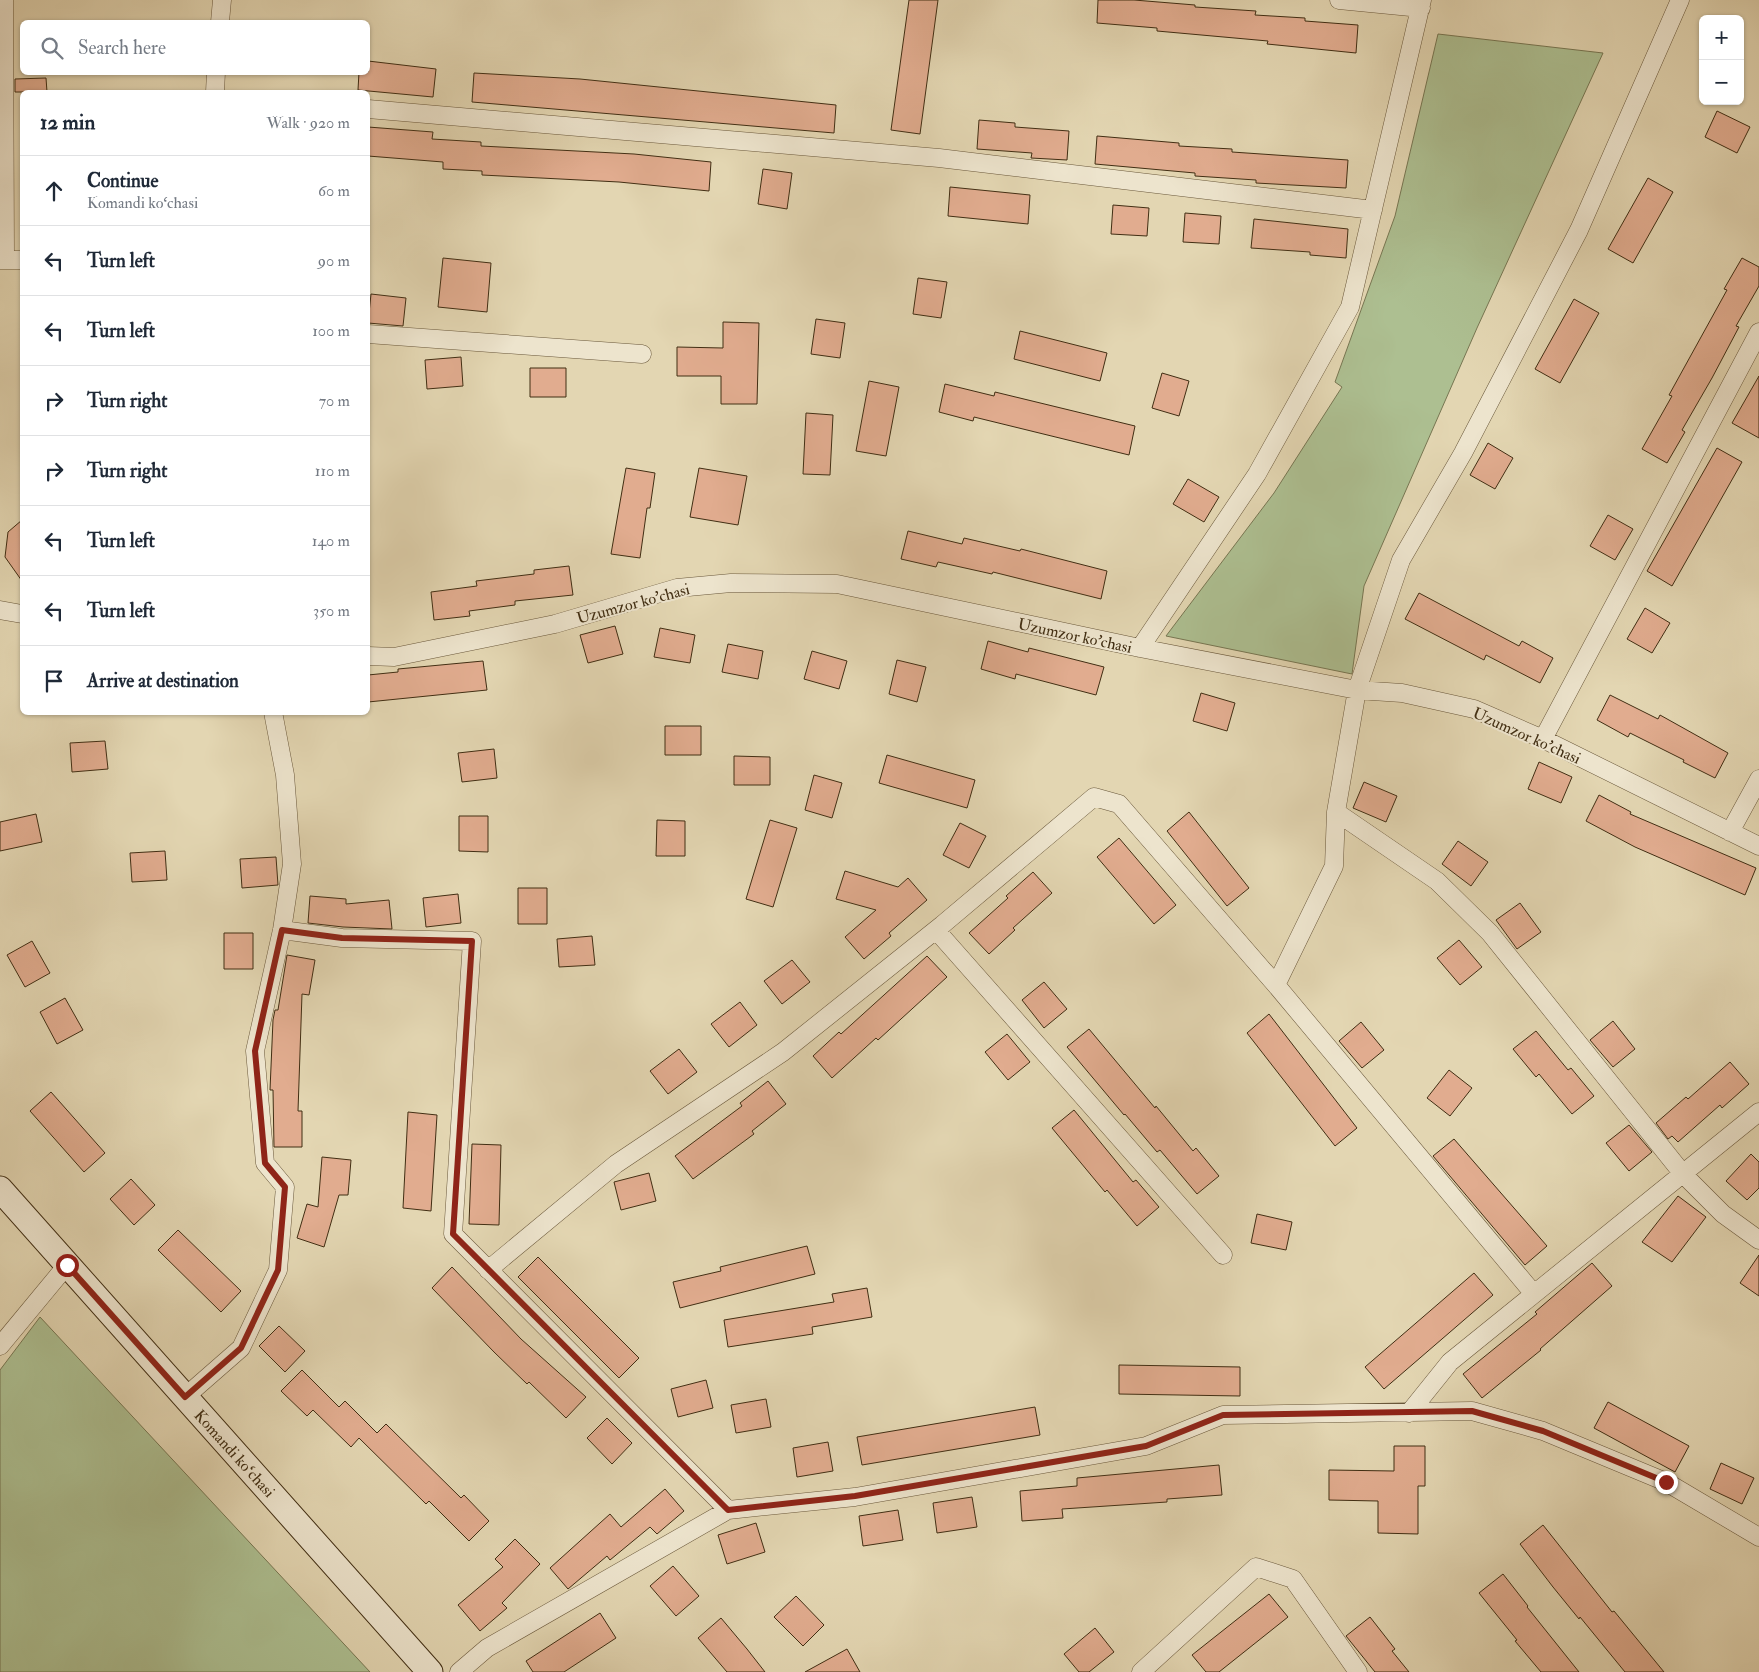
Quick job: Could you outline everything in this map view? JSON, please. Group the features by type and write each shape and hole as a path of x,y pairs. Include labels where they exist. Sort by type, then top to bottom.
{"main road":[{"name":"Komandi ko‘chasi","path":"0,1189 430,1672"}],"street":[{"path":"4,0 2,260 20,260"},
{"path":"220,20 222,0"},
{"path":"1140,648 1257,474 1350,307 1422,4 1339,0"},
{"path":"1276,985 1334,866 1336,812 1356,690 1401,560 1463,453 1579,230 1680,0"},
{"path":"215,90 216,75"},
{"path":"370,109 939,158 1373,210"},
{"path":"1543,739 1759,332"},
{"path":"370,334 642,354"},
{"name":"Uzumzor ko'chasi","path":"370,656 394,657 555,624 677,588 731,583 837,584 1140,648 1356,690 1402,693 1474,710 1543,739 1759,846"},
{"path":"0,610 20,614"},
{"path":"185,1397 241,1348 278,1270 285,1187 265,1163 255,1051 282,930 292,864 285,776 273,715"},
{"path":"1730,832 1759,779"},
{"path":"488,1270 616,1164 783,1052 936,930 1094,797 1119,804 1276,985 1534,1294"},
{"path":"1336,812 1437,881 1490,933 1683,1174 1723,1214 1759,1240"},
{"path":"282,930 342,938 472,941 453,1234 728,1510"},
{"path":"936,930 1223,1256"},
{"path":"1409,1413 1450,1362 1759,1112"},
{"path":"0,1346 67,1265"},
{"path":"459,1672 487,1648 728,1510 855,1496 1146,1446 1223,1415 1472,1411 1543,1431 1666,1482 1759,1537"},
{"path":"1141,1672 1256,1567 1293,1579 1358,1672"}],"green space":[{"path":"1438,34 1603,53 1477,328 1364,586 1352,674 1166,636 1274,493 1342,387 1335,382 1395,216"},
{"path":"40,1317 370,1672 0,1672 0,1370"}],"building":[{"path":"909,0 938,0 920,134 891,130"},
{"path":"1098,0 1134,0 1195,5 1195,7 1256,11 1255,15 1305,18 1305,21 1358,25 1356,53 1267,44 1268,41 1157,31 1157,28 1097,23"},
{"path":"370,61 436,69 433,97 358,90 359,75 370,75"},
{"path":"474,73 580,79 836,105 834,133 472,102"},
{"path":"46,78 47,90 20,90 20,92 15,92 15,79"},
{"path":"1717,111 1750,127 1737,153 1705,137"},
{"path":"979,120 1015,123 1015,127 1069,131 1067,160 1031,158 1032,153 977,149"},
{"path":"370,127 433,132 432,139 481,142 481,146 634,154 711,162 709,191 619,182 482,175 482,171 443,169 443,162 370,156"},
{"path":"1097,136 1179,143 1179,146 1232,149 1232,152 1348,160 1346,188 1256,183 1256,180 1195,176 1195,173 1095,164"},
{"path":"763,169 792,173 787,209 758,204"},
{"path":"1648,178 1673,192 1633,263 1608,249"},
{"path":"950,187 1030,195 1028,224 948,216"},
{"path":"1113,205 1149,208 1147,236 1111,234"},
{"path":"1185,213 1221,216 1219,244 1183,242"},
{"path":"1254,219 1348,229 1346,258 1310,255 1310,252 1251,248"},
{"path":"443,258 491,263 487,312 438,307"},
{"path":"1742,258 1759,267 1759,286 1736,326 1739,327 1682,430 1685,432 1667,463 1642,449 1672,396 1669,395 1727,290 1724,289"},
{"path":"918,278 947,282 941,318 913,314"},
{"path":"371,294 406,298 403,326 370,323"},
{"path":"1574,299 1599,313 1560,383 1535,369"},
{"path":"816,319 845,323 840,358 811,354"},
{"path":"723,322 759,323 757,404 721,404 721,376 677,376 677,347 723,348"},
{"path":"1020,331 1107,353 1100,381 1014,359"},
{"path":"461,357 463,386 427,389 425,360"},
{"path":"530,368 566,368 566,397 530,397"},
{"path":"1162,373 1189,381 1179,416 1152,408"},
{"path":"1759,376 1759,438 1732,423"},
{"path":"869,381 899,387 886,456 856,451"},
{"path":"945,384 994,396 995,392 1135,426 1129,455 974,417 973,421 939,412"},
{"path":"806,413 833,415 830,475 803,474"},
{"path":"1488,443 1513,458 1495,489 1470,475"},
{"path":"1717,448 1742,462 1672,586 1647,571"},
{"path":"626,468 655,473 650,508 647,508 640,558 611,554"},
{"path":"699,468 747,476 738,525 690,517"},
{"path":"1188,479 1219,497 1204,522 1173,504"},
{"path":"1608,515 1633,529 1615,560 1590,546"},
{"path":"20,522 20,578 5,557 8,532"},
{"path":"908,531 962,544 964,538 1020,551 1021,549 1107,571 1101,599 993,572 992,574 938,562 936,567 901,559"},
{"path":"569,566 573,595 515,601 515,605 469,611 470,616 434,620 431,592 477,586 476,581 534,574 534,570"},
{"path":"1419,593 1519,646 1522,641 1553,658 1540,683 1486,655 1484,660 1405,619"},
{"path":"1645,608 1670,623 1652,653 1627,639"},
{"path":"615,626 623,654 588,663 580,635"},
{"path":"660,628 695,635 690,663 654,657"},
{"path":"988,641 1028,652 1029,648 1104,667 1096,695 1016,674 1015,679 981,669"},
{"path":"728,644 763,651 758,679 722,672"},
{"path":"812,651 847,661 839,689 804,679"},
{"path":"897,660 926,667 917,702 889,694"},
{"path":"483,661 487,690 370,702 370,675 398,672 398,669"},
{"path":"1201,693 1235,703 1227,731 1193,721"},
{"path":"1610,695 1658,719 1660,715 1728,753 1715,778 1630,733 1628,737 1597,720"},
{"path":"665,726 701,726 701,755 665,755"},
{"path":"105,741 108,769 72,772 70,743"},
{"path":"494,749 497,778 462,782 458,753"},
{"path":"887,755 975,780 967,808 879,783"},
{"path":"734,756 770,757 770,785 734,785"},
{"path":"1539,762 1572,777 1561,803 1528,789"},
{"path":"814,775 842,783 832,818 805,810"},
{"path":"1364,782 1397,796 1386,822 1353,808"},
{"path":"1599,795 1631,812 1630,814 1756,868 1745,895 1635,847 1586,821"},
{"path":"1189,812 1249,888 1227,906 1167,831"},
{"path":"36,814 42,842 0,851 0,822"},
{"path":"459,816 488,816 488,852 459,851"},
{"path":"657,820 685,821 685,856 656,856"},
{"path":"770,820 797,828 773,907 746,899"},
{"path":"960,823 986,836 969,868 943,855"},
{"path":"1119,838 1176,905 1154,924 1097,857"},
{"path":"1458,841 1488,862 1471,886 1442,864"},
{"path":"165,851 167,880 132,882 130,853"},
{"path":"276,857 278,885 242,888 240,859"},
{"path":"845,871 898,887 908,878 927,900 889,933 891,936 864,959 845,937 876,910 836,899"},
{"path":"1033,872 1052,893 1013,928 1015,930 989,954 969,933 1008,898 1006,896"},
{"path":"518,888 547,888 547,924 518,924"},
{"path":"458,894 461,923 426,927 423,898"},
{"path":"310,896 346,899 346,904 389,900 392,929 308,923"},
{"path":"1520,903 1541,932 1517,949 1496,920"},
{"path":"224,933 253,933 253,969 224,969"},
{"path":"592,936 595,965 559,967 557,939"},
{"path":"1459,940 1482,967 1460,985 1437,958"},
{"path":"32,941 50,973 25,987 7,955"},
{"path":"287,955 315,960 309,995 302,994 298,1111 302,1111 302,1147 274,1147 273,1090 270,1090 273,1020 275,1010 278,1010"},
{"path":"927,956 947,977 878,1040 876,1038 832,1078 813,1056 839,1032 841,1034"},
{"path":"792,960 810,982 782,1004 764,981"},
{"path":"1044,982 1067,1009 1044,1028 1022,1000"},
{"path":"65,998 83,1030 57,1044 40,1012"},
{"path":"740,1002 757,1025 729,1047 711,1024"},
{"path":"1269,1014 1357,1128 1335,1146 1247,1033"},
{"path":"1613,1021 1635,1049 1613,1067 1590,1040"},
{"path":"1361,1022 1384,1050 1362,1068 1339,1041"},
{"path":"1089,1029 1193,1151 1196,1148 1219,1176 1197,1194 1160,1150 1157,1152 1124,1115 1067,1047"},
{"path":"1536,1031 1568,1070 1571,1068 1594,1096 1572,1114 1539,1074 1536,1077 1513,1049"},
{"path":"1007,1034 1030,1062 1008,1080 985,1052"},
{"path":"679,1049 697,1072 668,1094 650,1071"},
{"path":"1730,1062 1749,1084 1722,1108 1720,1105 1678,1142 1672,1136 1668,1139 1656,1123 1686,1097 1688,1099"},
{"path":"1449,1070 1472,1088 1450,1116 1427,1098"},
{"path":"768,1081 786,1104 752,1131 754,1134 693,1179 675,1156 742,1106 740,1103"},
{"path":"51,1092 105,1153 84,1172 30,1111"},
{"path":"1074,1110 1133,1182 1136,1180 1159,1207 1137,1226 1107,1190 1105,1192 1052,1128"},
{"path":"408,1112 437,1115 431,1211 403,1208"},
{"path":"1629,1125 1652,1152 1629,1171 1606,1143"},
{"path":"1454,1139 1547,1246 1525,1265 1433,1156"},
{"path":"472,1144 501,1145 499,1225 469,1224"},
{"path":"1751,1154 1759,1162 1759,1188 1747,1200 1726,1181"},
{"path":"322,1157 351,1160 348,1195 339,1195 324,1247 297,1238 307,1204 318,1207"},
{"path":"649,1173 656,1201 621,1210 614,1182"},
{"path":"131,1179 155,1205 134,1225 110,1199"},
{"path":"1678,1196 1706,1217 1672,1262 1642,1242"},
{"path":"1257,1214 1292,1222 1286,1250 1251,1243"},
{"path":"178,1230 241,1291 221,1312 158,1250"},
{"path":"807,1246 815,1274 680,1308 673,1282 721,1271 720,1267"},
{"path":"1759,1255 1759,1296 1740,1283"},
{"path":"538,1257 639,1358 619,1378 518,1277"},
{"path":"1592,1263 1612,1286 1541,1350 1482,1398 1463,1374 1537,1314 1535,1312"},
{"path":"452,1267 521,1339 586,1397 566,1418 529,1382 527,1384 494,1352 432,1288"},
{"path":"1474,1273 1493,1295 1384,1389 1365,1367"},
{"path":"867,1288 872,1317 812,1327 813,1334 728,1347 724,1320 834,1302 832,1294"},
{"path":"279,1326 305,1351 285,1372 259,1346"},
{"path":"1119,1365 1240,1367 1240,1396 1119,1394"},
{"path":"302,1370 339,1407 345,1401 377,1433 386,1424 461,1498 464,1495 489,1521 469,1541 429,1501 426,1504 359,1438 351,1447 313,1410 307,1416 281,1391"},
{"path":"706,1380 713,1408 678,1417 671,1389"},
{"path":"766,1399 771,1427 736,1433 731,1405"},
{"path":"1608,1402 1689,1446 1675,1472 1594,1428"},
{"path":"1035,1407 1040,1435 862,1465 857,1437"},
{"path":"607,1418 632,1443 612,1464 587,1438"},
{"path":"828,1442 833,1471 797,1477 793,1448"},
{"path":"1394,1446 1425,1446 1425,1486 1418,1486 1418,1534 1378,1533 1378,1501 1329,1500 1329,1470 1394,1471"},
{"path":"1721,1463 1754,1478 1742,1504 1710,1489"},
{"path":"1219,1465 1222,1495 1167,1499 1167,1502 1062,1509 1063,1518 1022,1521 1020,1491 1077,1486 1077,1478"},
{"path":"665,1489 684,1511 657,1534 650,1527 610,1560 607,1556 568,1589 550,1568 610,1514 621,1527"},
{"path":"972,1497 977,1527 937,1533 933,1503"},
{"path":"898,1510 903,1540 863,1546 859,1516"},
{"path":"756,1523 765,1552 727,1564 718,1535"},
{"path":"1543,1525 1612,1612 1614,1611 1664,1672 1625,1672 1580,1617 1579,1619 1520,1544"},
{"path":"515,1539 540,1564 502,1603 507,1608 480,1631 458,1605 503,1567 495,1559"},
{"path":"673,1566 699,1596 676,1616 650,1586"},
{"path":"1503,1574 1579,1672 1541,1672 1515,1641 1517,1640 1479,1593"},
{"path":"1269,1594 1288,1617 1219,1672 1206,1672 1192,1655"},
{"path":"796,1596 824,1625 803,1646 774,1617"},
{"path":"600,1613 616,1638 564,1672 533,1672 526,1661"},
{"path":"1370,1617 1395,1649 1392,1651 1409,1672 1375,1672 1346,1636"},
{"path":"721,1618 765,1672 727,1672 698,1638"},
{"path":"1095,1628 1114,1652 1089,1672 1079,1672 1064,1654"},
{"path":"847,1649 860,1672 805,1672"}],"route":[{"path":"67,1265 185,1397 241,1348 278,1270 285,1187 265,1163 255,1051 282,930 342,938 472,941 453,1234 728,1510 855,1496 1146,1446 1223,1415 1472,1411 1543,1431 1666,1482"}]}
